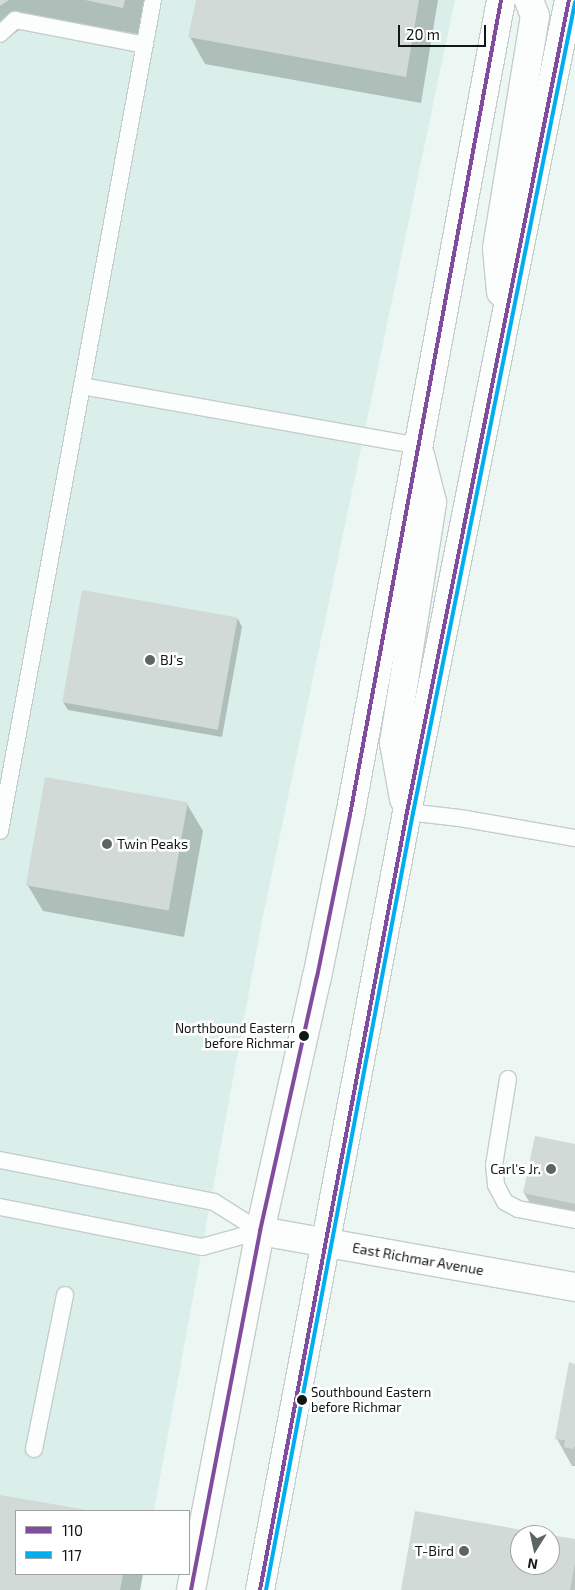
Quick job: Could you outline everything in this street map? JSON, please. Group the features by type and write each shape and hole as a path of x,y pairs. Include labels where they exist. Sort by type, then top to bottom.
{"main road":[{"path":"191,1590 260,1231 317,977 350,815 501,0"},
{"path":"504,323 497,248 535,16 529,0"},
{"path":"260,1590 407,812 569,0"},
{"path":"407,812 394,742 432,502 418,446"},
{"name":"East Richmar Avenue","path":"260,1231 575,1287"}],"lane":[{"path":"0,831 153,0"},
{"path":"0,34 15,20 145,45"},
{"path":"82,386 418,446"},
{"path":"407,812 460,818 575,838"},
{"path":"508,1079 494,1165 496,1185 505,1202 518,1209 575,1220"},
{"path":"0,1160 214,1202 260,1231"},
{"path":"0,1207 202,1247 260,1231"},
{"path":"34,1450 65,1295"}],"shaded area":[{"path":"0,0 455,0 261,926 154,1510 15,1510 15,1575 143,1575 140,1590 0,1590"}],"building":[{"path":"0,0 9,0 0,6"},
{"path":"85,0 125,0 123,8"},
{"path":"196,0 419,0 406,77 188,37"},
{"name":"BJ's","path":"82,590 238,617 218,730 62,702"},
{"name":"Twin Peaks","path":"45,777 188,802 169,911 26,885"},
{"name":"Carl's Jr.","path":"535,1136 575,1144 575,1204 523,1193"},
{"path":"569,1362 575,1364 575,1446 573,1449 564,1447 565,1440 555,1439"},
{"path":"0,1495 87,1510 15,1510 15,1575 123,1575 120,1590 0,1590"},
{"name":"T-Bird","path":"415,1511 510,1528 510,1575 560,1575 560,1537 575,1539 575,1563 570,1590 401,1590"}],"transit line":[{"name":"110","path":"191,1590 260,1231 317,977 350,815 501,0"},
{"name":"110","path":"260,1590 407,812 569,0"},
{"name":"117","path":"266,1590 413,813 575,2"}],"place":[{"name":"BJ's","path":"150,660"},
{"name":"Twin Peaks","path":"107,844"},
{"name":"Northbound Eastern before Richmar","path":"304,1036"},
{"name":"Carl's Jr.","path":"551,1169"},
{"name":"Southbound Eastern before Richmar","path":"302,1400"},
{"name":"T-Bird","path":"464,1551"}]}
